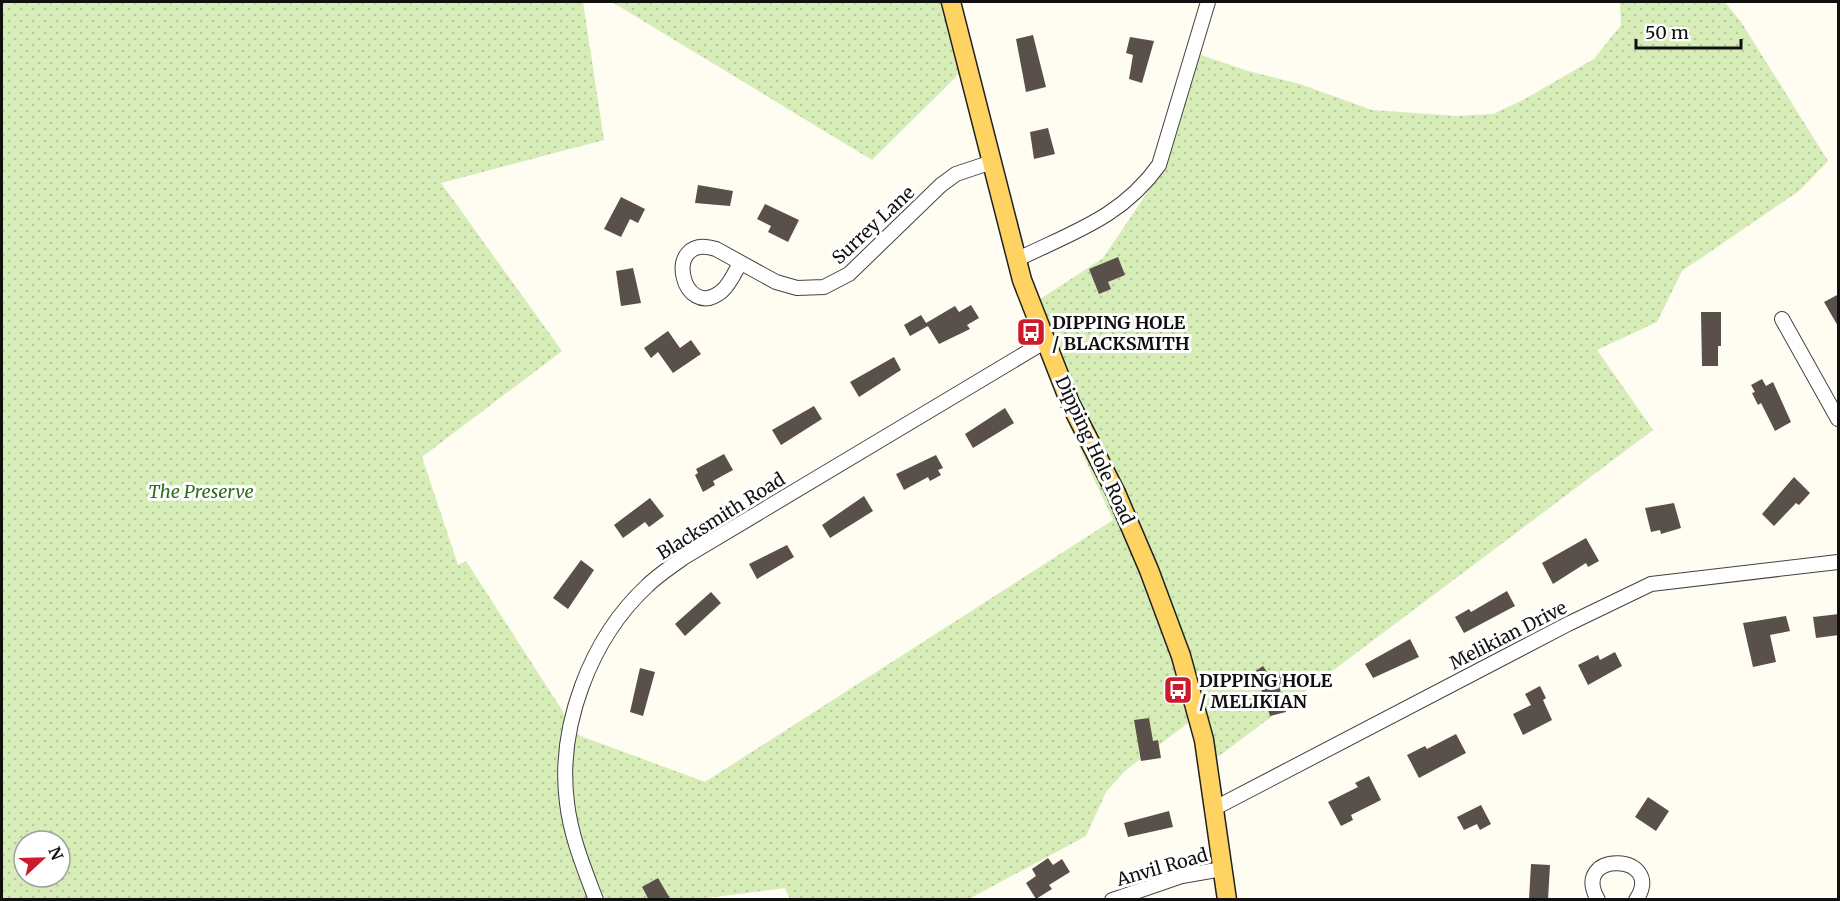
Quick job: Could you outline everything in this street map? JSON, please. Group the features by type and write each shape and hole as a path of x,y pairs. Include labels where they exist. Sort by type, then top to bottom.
{"main road":[{"name":"Dipping Hole Road","path":"951,2 1022,280 1070,404 1125,513 1166,611 1198,717 1215,808 1227,900"}],"street":[{"path":"1018,259 1103,218 1143,188 1159,165 1208,2"},
{"name":"Surrey Lane","path":"740,263 776,282 797,288 825,287 849,274 941,185 956,174 992,162"},
{"path":"1782,319 1839,418"},
{"name":"Blacksmith Road","path":"596,900 577,850 567,802 567,760 572,720 584,680 600,647 646,586 683,558 1046,341"},
{"name":"Melikian Drive","path":"1215,808 1568,624 1651,584 1839,562"},
{"path":"1598,900 1593,887 1596,874 1605,864 1618,861 1631,866 1639,876 1640,890 1636,900"},
{"name":"Anvil Road","path":"1112,900 1182,876 1222,868"}],"green space":[{"name":"The Preserve","path":"2,2 583,2 604,140 441,183 562,351 422,457 458,565 466,561 578,735 705,782 1113,520 1070,427 1031,305 1103,258 1151,187 1195,53 1248,71 1300,84 1372,110 1457,116 1493,114 1523,100 1594,59 1621,25 1620,2 1725,2 1741,22 1828,161 1799,191 1682,271 1657,322 1597,350 1653,430 1215,759 1197,716 1125,771 1106,792 1086,836 969,899 790,899 785,888 691,900 2,900"},
{"path":"612,2 949,2 965,68 872,160"}],"building":[{"path":"1033,35 1046,87 1026,92 1016,39"},
{"path":"1130,37 1154,41 1142,83 1129,79 1133,55 1126,53"},
{"path":"1048,128 1055,154 1034,159 1030,132"},
{"path":"698,185 733,191 730,206 695,203"},
{"path":"621,197 645,209 638,223 630,219 621,237 604,229"},
{"path":"765,204 799,220 788,242 768,232 771,226 757,219"},
{"path":"1118,257 1125,275 1108,282 1111,289 1099,294 1089,269"},
{"path":"633,268 641,303 621,306 616,271"},
{"path":"1839,294 1839,328 1824,302"},
{"path":"971,305 979,318 967,325 970,329 939,344 926,323 955,306 959,312"},
{"path":"1701,312 1721,312 1721,346 1718,346 1718,366 1702,366"},
{"path":"921,315 928,326 910,336 904,325"},
{"path":"668,331 680,348 691,340 701,354 673,373 658,352 651,358 644,348"},
{"path":"894,357 901,370 859,397 850,382"},
{"path":"1762,379 1766,386 1773,382 1791,422 1775,431 1761,403 1758,405 1752,393 1755,392 1751,385"},
{"path":"814,406 822,419 781,445 772,430"},
{"path":"1005,408 1014,423 973,448 965,434"},
{"path":"724,454 733,470 713,481 715,485 703,492 695,475 698,473 696,469"},
{"path":"936,455 943,468 938,470 941,475 930,481 928,477 904,490 896,474"},
{"path":"1794,477 1810,493 1799,505 1796,503 1774,526 1762,514"},
{"path":"864,496 873,511 830,538 822,525"},
{"path":"650,498 664,516 649,527 645,522 623,538 614,525"},
{"path":"1674,503 1681,528 1661,534 1660,530 1651,532 1645,508"},
{"path":"1586,538 1599,561 1588,567 1586,563 1553,584 1542,563"},
{"path":"787,545 794,557 757,579 749,564"},
{"path":"581,560 594,570 568,609 553,598"},
{"path":"1507,591 1515,606 1464,633 1455,617 1469,609 1471,612"},
{"path":"711,592 721,603 685,636 675,624"},
{"path":"1839,614 1839,635 1816,638 1813,617"},
{"path":"1786,616 1790,631 1770,635 1776,662 1753,667 1743,623"},
{"path":"1410,639 1419,657 1373,678 1365,664"},
{"path":"1615,652 1622,666 1588,685 1578,665 1598,655 1600,660"},
{"path":"1263,666 1271,678 1279,673 1287,685 1280,690 1286,712 1270,716 1263,693 1251,674"},
{"path":"640,668 655,672 643,716 630,712"},
{"path":"1540,686 1546,698 1543,700 1552,720 1523,735 1513,714 1531,705 1525,694"},
{"path":"1149,718 1153,741 1158,740 1161,758 1141,761 1134,720"},
{"path":"1456,734 1466,753 1419,778 1407,755 1425,746 1427,749"},
{"path":"1369,776 1381,800 1351,815 1353,820 1341,826 1328,802 1358,787 1355,783"},
{"path":"1648,797 1669,811 1656,831 1635,817"},
{"path":"1481,805 1491,824 1480,830 1477,824 1464,830 1457,817"},
{"path":"1169,811 1173,827 1128,837 1124,823"},
{"path":"1048,858 1053,865 1062,859 1070,872 1049,885 1052,889 1036,899 1026,883 1036,876 1032,869"},
{"path":"1531,864 1550,865 1548,900 1529,900"},
{"path":"658,878 671,900 649,900 642,887"}],"place":[{"name":"DIPPING HOLE / BLACKSMITH","path":"1031,332"},
{"name":"DIPPING HOLE / MELIKIAN","path":"1178,690"}]}
